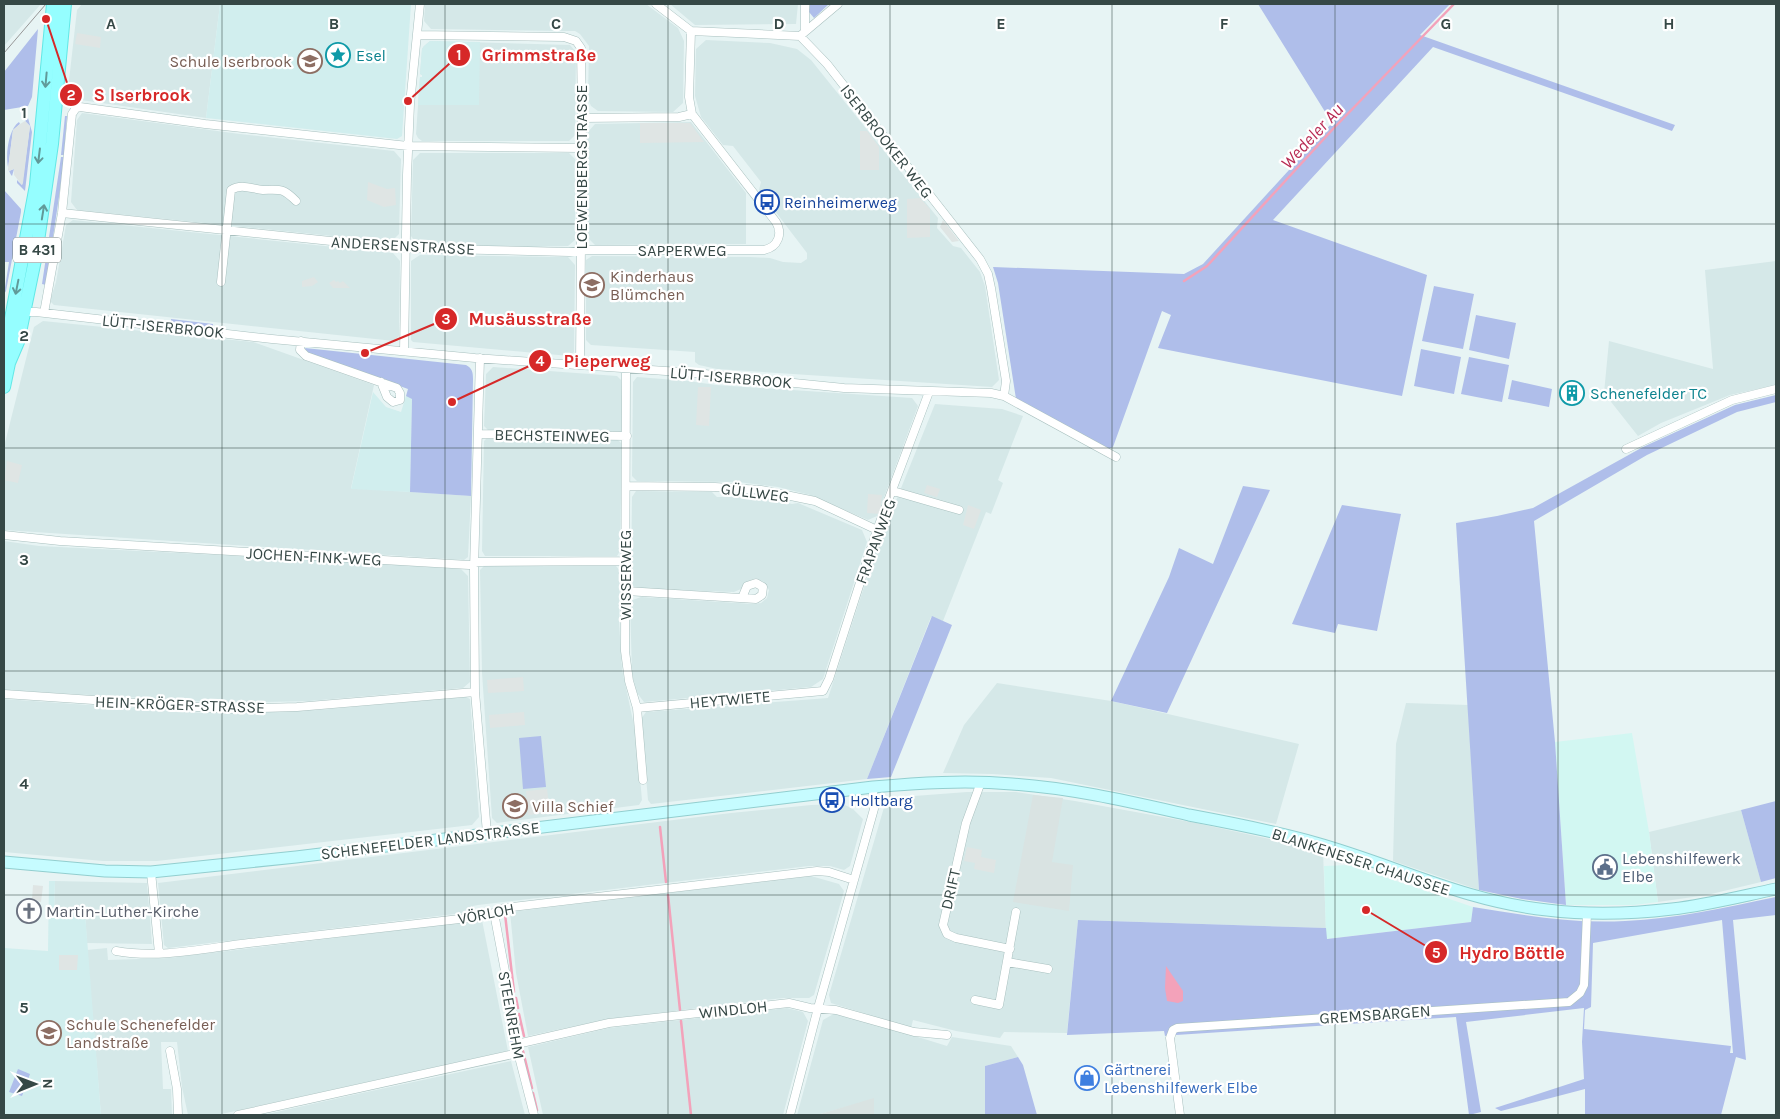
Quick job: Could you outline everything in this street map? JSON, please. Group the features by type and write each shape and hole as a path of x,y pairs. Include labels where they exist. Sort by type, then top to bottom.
{"main road":[{"name":"B 431","path":"9,363 7,340 8,314 38,169 53,4"},
{"name":"B 431","path":"4,387 9,363 17,347 36,255 57,99 65,4"},
{"name":"SCHENEFELDER LANDSTRASSE","path":"4,862 105,871 151,872 488,834 873,787 945,782"},
{"name":"BLANKENESER CHAUSSEE","path":"945,782 1012,784 1061,790 1253,827 1316,843 1466,895 1521,907 1587,913 1632,913 1672,909 1776,889"}],"street":[{"path":"404,351 408,146 420,4"},
{"path":"656,4 691,31 803,33 838,4"},
{"path":"803,33 805,4"},
{"path":"582,118 679,117 692,114 689,97 691,31"},
{"name":"ISERBROOKER WEG","path":"803,33 980,259 988,274 991,288 1006,381 1004,396"},
{"name":"LOEWENBERGSTRASSE","path":"417,35 564,37 572,39 578,44 581,53 582,118 580,365"},
{"path":"44,312 62,213 71,118 76,108 86,107 205,124 408,146 581,148"},
{"name":"SAPPERWEG","path":"581,251 764,250 771,248 778,240 778,226 772,217 692,114"},
{"path":"221,282 231,190 233,188 247,187 262,190 282,190 287,192 296,201"},
{"name":"ANDERSENSTRASSE","path":"62,213 405,249 581,251"},
{"name":"LÜTT-ISERBROOK","path":"25,312 44,312 300,341 480,358 694,373 844,388 991,393 1004,396 1116,457"},
{"path":"300,341 300,350 306,356 382,382"},
{"path":"480,358 475,563 475,692 488,834"},
{"name":"WISSERWEG","path":"626,369 625,651 629,681 636,708 643,780"},
{"path":"1626,449 1732,400 1776,389"},
{"name":"FRAPANWEG","path":"823,690 829,679 877,530 928,392"},
{"name":"BECHSTEINWEG","path":"478,434 627,436"},
{"name":"GÜLLWEG","path":"626,486 715,487 761,490 815,501 877,530"},
{"path":"893,490 959,510"},
{"name":"JOCHEN-FINK-WEG","path":"4,535 69,541 468,565 480,562 625,561"},
{"path":"626,591 742,598"},
{"name":"HEYTWIETE","path":"636,708 823,690"},
{"name":"HEIN-KRÖGER-STRASSE","path":"4,694 227,708 297,707 475,692"},
{"name":"DRIFT","path":"981,782 966,823 942,925 947,934 956,938 1010,949"},
{"path":"790,1115 874,809 873,787"},
{"name":"VÖRLOH","path":"116,951 131,954 159,954 424,923 494,913 504,908 817,871 829,872 854,880"},
{"path":"151,872 159,954"},
{"path":"975,1000 999,1005 1016,912"},
{"name":"STEENREHM","path":"494,913 518,1053 534,1115"},
{"name":"GREMSBARGEN","path":"1180,1115 1170,1038 1173,1030 1187,1027 1569,1002 1580,993 1584,985 1587,913"},
{"path":"1007,962 1048,969"},
{"name":"WINDLOH","path":"517,1044 609,1023 783,1004 836,1010 914,1032 947,1035"},
{"path":"170,1051 177,1089 178,1115"},
{"path":"238,1115 518,1053"}],"shaded area":[{"path":"4,4 41,4 4,46"},
{"path":"82,4 220,4 206,118 67,98 77,10"},
{"name":"Schule Iserbrook","path":"220,4 411,4 402,136 397,139 206,118"},
{"path":"425,4 646,4 678,28 684,41 683,103 673,112 598,111 591,106 588,99 589,46 580,34 575,31 431,29 424,21"},
{"path":"670,4 798,4 796,24 695,25"},
{"path":"810,4 829,4 814,18 809,12"},
{"path":"1258,4 1450,4 1420,35 1675,125 1672,131 1433,47 1273,220 1427,275 1402,396 1158,348 1171,315 1162,311 1113,447 1106,450 1016,399 998,283 993,267 1184,274 1203,264 1332,123"},
{"path":"38,29 32,97 28,106 4,110 4,72"},
{"path":"77,33 101,37 100,48 75,44"},
{"path":"706,40 770,43 797,49 811,60 938,218 937,228 953,246 961,248 980,272 985,286 999,380 992,387 717,369 699,365 695,362 695,352 591,345 586,340 586,260 592,256 750,257 801,263 807,259 807,253 759,190 761,182 733,146 723,145 701,117 695,96 696,49"},
{"path":"430,41 570,45 576,52 575,135 569,141 422,141 416,134 420,77 422,77 420,74 422,49"},
{"path":"430,41 480,42 479,105 418,105 420,77 422,77 420,74 422,49"},
{"path":"82,113 240,134 394,151 401,159 399,234 391,242 77,210 71,202 77,120"},
{"path":"65,116 67,116 64,155 61,155"},
{"path":"28,118 32,132 25,191 17,183 17,180 22,185 30,126 25,121"},
{"path":"25,121 30,126 22,185 14,175 14,169 9,171 8,169 13,130"},
{"path":"691,122 746,193 746,244 595,245 587,237 587,133 595,124"},
{"path":"640,123 690,123 704,142 640,143"},
{"path":"13,130 8,167 8,148"},
{"path":"860,131 867,131 879,147 879,170 860,170"},
{"path":"420,153 569,153 575,159 575,240 568,246 528,247 417,244 411,236 413,160"},
{"path":"61,157 64,157 46,285 42,284"},
{"path":"368,182 387,189 395,188 396,205 384,207 367,200"},
{"path":"4,190 21,209 21,212 4,294 9,262 4,262"},
{"path":"920,198 930,209 930,237 907,238 907,199"},
{"path":"73,220 393,253 400,261 399,336 394,341 54,305 51,302 51,298 56,282 66,225"},
{"path":"943,220 959,241 952,242 940,227"},
{"path":"420,255 568,257 575,265 574,352 570,356 413,342 411,340 411,261"},
{"path":"1776,261 1776,385 1730,395 1661,423 1638,436 1604,393 1609,341 1713,369 1705,270"},
{"path":"314,277 318,282 312,286 302,287 302,281"},
{"path":"334,280 340,283 343,281 350,288 333,288 329,283"},
{"path":"1434,286 1474,294 1463,349 1422,341"},
{"path":"1476,315 1516,323 1509,359 1469,350"},
{"path":"171,319 213,324 213,328 171,323"},
{"path":"43,321 253,342 374,385 351,488 471,496 468,557 464,560 4,530 4,447 34,327"},
{"path":"305,348 466,365 470,367 473,379 471,496 410,492 412,399 406,396 408,389 309,353"},
{"path":"1421,349 1461,357 1454,394 1414,386"},
{"path":"1469,357 1509,365 1502,402 1461,394"},
{"path":"493,367 617,376 621,380 623,429 621,432 488,430 484,426 486,374"},
{"path":"637,377 716,385 912,398 918,406 877,516 868,520 810,495 778,487 738,482 637,481 632,476 633,382"},
{"path":"1512,380 1552,389 1549,407 1508,399"},
{"path":"698,387 711,387 709,426 696,425"},
{"path":"373,392 386,407 401,412 406,396 412,398 410,492 351,489"},
{"path":"1776,395 1776,402 1737,412 1647,455 1534,521 1555,742 1566,905 1522,899 1479,890 1456,523 1533,508 1643,447 1735,405"},
{"path":"935,404 1002,409 1023,416 998,480 1003,483 991,514 986,512 943,621 931,617 867,779 651,804 648,800 641,719 646,712 828,698 876,550"},
{"path":"488,437 618,440 622,444 620,551 617,556 485,556 482,551 484,441"},
{"path":"7,461 22,465 18,483 4,480"},
{"path":"927,485 940,489 937,497 924,493"},
{"path":"1243,486 1270,490 1167,713 1111,701 1169,577 1179,548 1213,564"},
{"path":"636,491 712,492 717,497 761,497 792,504 798,503 862,530 867,542 823,679 811,687 644,702 637,693 632,674 630,601 641,597 754,604 761,603 767,598 769,590 764,582 756,578 748,581 741,589 734,592 636,589 631,584 632,497"},
{"path":"868,494 882,495 880,514 867,513"},
{"path":"968,505 981,510 974,529 963,525"},
{"path":"1342,505 1401,514 1377,631 1338,624 1335,633 1292,624"},
{"path":"4,541 39,546 461,569 468,576 470,682 463,688 309,701 228,703 4,690"},
{"path":"484,566 616,566 620,571 619,621 622,669 636,735 642,800 639,805 497,823 492,818 482,673 480,570"},
{"path":"932,616 952,625 891,777 867,779"},
{"path":"523,677 524,691 488,693 487,680"},
{"path":"997,683 1111,701 1299,744 1276,824 1051,778 943,773 964,725"},
{"path":"466,697 470,699 479,817 472,825 157,861 103,861 4,852 4,699 202,713 318,710"},
{"path":"1406,703 1468,705 1479,890 1393,861 1396,744"},
{"path":"524,712 525,725 490,728 489,715"},
{"path":"1632,733 1649,832 1658,902 1634,905 1566,905 1555,742"},
{"path":"541,736 546,787 523,789 519,738"},
{"path":"547,789 550,813 528,815 526,791"},
{"path":"967,792 1016,792 1075,801 1196,823 1323,852 1326,928 1078,920 1067,1033 1004,1032 1000,1038 956,1031 913,1020 911,1028 831,1003 829,995 888,798"},
{"path":"1033,795 1063,798 1052,862 1073,865 1069,911 1013,902"},
{"path":"1776,801 1776,878 1761,882 1741,810"},
{"path":"843,804 853,809 863,819 850,866 844,870 830,866 809,866 478,905 473,906 472,912 168,948 164,945 158,883 731,813 811,805"},
{"path":"1741,810 1761,882 1707,895 1658,902 1649,832"},
{"path":"967,847 982,850 981,857 996,860 994,873 974,869 975,863 964,861"},
{"path":"1349,865 1473,907 1471,922 1326,939 1324,866"},
{"path":"811,876 839,884 844,891 814,995 809,998 783,998 608,1019 528,1036 516,973 510,912"},
{"name":"Schule Schenefelder Landstraße","path":"49,881 55,881 54,913 85,913 101,1115 4,1115 4,948 48,951"},
{"path":"55,881 147,883 152,944 87,943 85,913 54,913"},
{"path":"33,885 43,886 41,902 32,900"},
{"path":"1776,897 1776,915 1733,920 1746,1060 1736,1057 1721,1115 1585,1115 1585,1089 1501,1111 1495,1108 1584,1079 1582,1042 1584,1008 1466,1022 1481,1112 1469,1115 1456,1017 1165,1036 1164,1031 1067,1035 1078,920 1326,928 1327,939 1471,922 1473,907 1549,918 1606,922 1663,918","holes":["1722,920 1733,1053 1730,1053 1731,1046 1584,1029 1585,1010 1591,1007 1593,943"]},
{"path":"482,920 508,1051 217,1115 188,1115 182,1087 177,1042 161,1042 163,1089 171,1089 172,1115 101,1115 87,950 107,948 108,960 169,958"},
{"path":"59,955 78,955 77,970 59,970"},
{"path":"1166,966 1183,991 1183,1001 1178,1003 1167,1001 1165,988"},
{"path":"787,1008 803,1012 808,1021 783,1115 543,1115 528,1047 609,1028"},
{"path":"837,1012 947,1046 952,1037 1011,1046 1018,1057 985,1066 985,1115 874,1115 874,1099 817,1115 797,1115 823,1020"},
{"path":"505,1016 509,1016 513,1029 514,1043 512,1051"},
{"path":"1018,1057 1023,1065 1037,1115 985,1115 985,1066"},
{"path":"511,1061 525,1115 263,1115 348,1096"},
{"path":"18,1069 30,1074 22,1096 9,1092"},
{"path":"874,1098 874,1115 817,1115"}],"waterway":[{"name":"Wedeler Au","path":"1184,281 1207,266 1333,129 1454,4"},
{"path":"660,827 666,882"},
{"path":"668,895 680,1010"},
{"path":"505,914 514,992"},
{"path":"516,998 518,1008"},
{"path":"519,1014 524,1036"},
{"path":"681,1021 691,1115"},
{"path":"523,1051 532,1088"},
{"path":"533,1093 537,1110"}],"tram line":[{"path":"4,53 46,4"}],"place":[{"name":"S Iserbrook","path":"46,19"},
{"name":"Esel","path":"338,55"},
{"name":"Schule Iserbrook","path":"310,61"},
{"name":"Grimmstraße","path":"408,101"},
{"name":"Reinheimerweg","path":"767,202"},
{"name":"Kinderhaus Blümchen","path":"592,285"},
{"name":"Musäusstraße","path":"365,353"},
{"name":"Schenefelder TC","path":"1572,393"},
{"name":"Pieperweg","path":"452,402"},
{"name":"Holtbarg","path":"832,800"},
{"name":"Villa Schief","path":"515,806"},
{"name":"Lebenshilfewerk Elbe","path":"1605,867"},
{"name":"Hydro Böttle","path":"1366,910"},
{"name":"Martin-Luther-Kirche","path":"29,911"},
{"name":"Schule Schenefelder Landstraße","path":"49,1033"},
{"name":"Gärtnerei Lebenshilfewerk Elbe","path":"1087,1078"}]}
